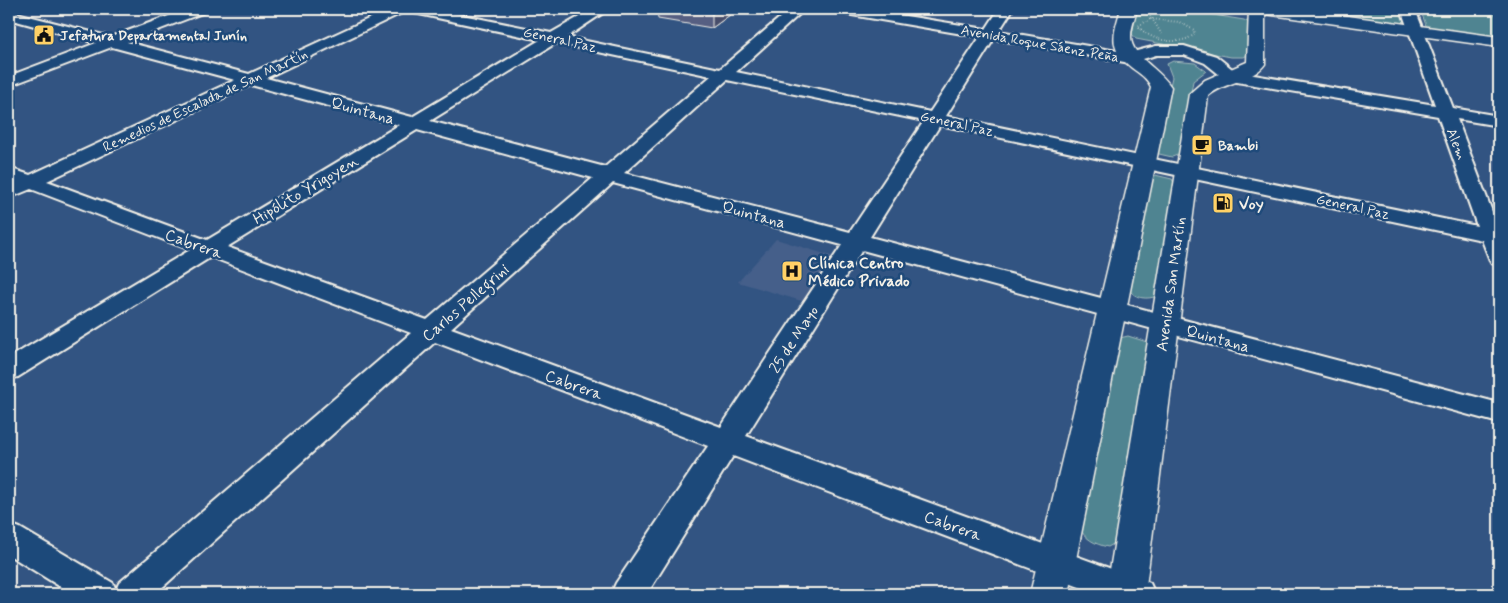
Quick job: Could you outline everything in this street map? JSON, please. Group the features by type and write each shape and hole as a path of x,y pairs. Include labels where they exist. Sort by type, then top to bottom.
{"main road":[{"path":"1217,9 1228,9"},
{"name":"Avenida San Martín","path":"1130,593 1164,324 1199,94 1206,86 1256,64 1257,9"},
{"path":"1266,9 1499,42"},
{"path":"1049,594 1161,87 1157,77 1125,53 1122,41 1140,14"}],"street":[{"path":"9,81 200,9"},
{"name":"Remedios de Escalada de San Martín","path":"16,182 250,79 401,9"},
{"name":"General Paz","path":"414,9 1495,236"},
{"name":"Hipólito Yrigoyen","path":"9,370 602,9"},
{"name":"Carlos Pellegrini","path":"131,594 798,9"},
{"name":"Avenida Roque Sáenz Peña","path":"840,9 1130,58 1168,45 1208,58 1221,65 1231,76"},
{"name":"25 de Mayo","path":"628,594 1006,9"},
{"name":"Alem","path":"1408,9 1445,112 1495,236 1499,258"},
{"name":"Quintana","path":"9,15 1499,413"},
{"path":"1231,76 1499,121"},
{"name":"Cabrera","path":"16,182 209,248 1056,563 1130,593"},
{"path":"9,538 101,594"}],"path":[{"path":"1140,14 1184,24 1194,30 1196,34 1189,39 1168,45 1140,29 1140,14 1145,9"},
{"path":"1480,9 1499,17"},
{"path":"1140,14 1168,45"}],"shaded area":[{"name":"Clínica Centro Médico Privado","path":"776,239 844,260 815,305 738,282"}],"green space":[{"path":"1137,9 1177,9 1244,20 1248,22 1249,54 1244,57 1231,57 1136,39 1132,34"},
{"path":"1288,9 1400,9 1406,26"},
{"path":"1420,9 1499,9 1499,38 1427,28"},
{"path":"1173,61 1195,63 1206,71 1193,81 1180,154 1172,157 1159,154 1156,148 1172,77 1167,64"},
{"path":"1155,175 1172,179 1174,183 1158,292 1154,297 1146,298 1138,297 1127,286 1150,177"},
{"path":"1128,336 1147,342 1150,350 1119,541 1108,547 1090,540 1078,526 1120,338"}],"building":[{"path":"681,9 719,9 712,14"}],"place":[{"name":"Jefatura Departamental Junín","path":"44,35"},
{"name":"Bambi","path":"1202,145"},
{"name":"Voy","path":"1223,203"},
{"name":"Clínica Centro Médico Privado","path":"792,271"}]}
